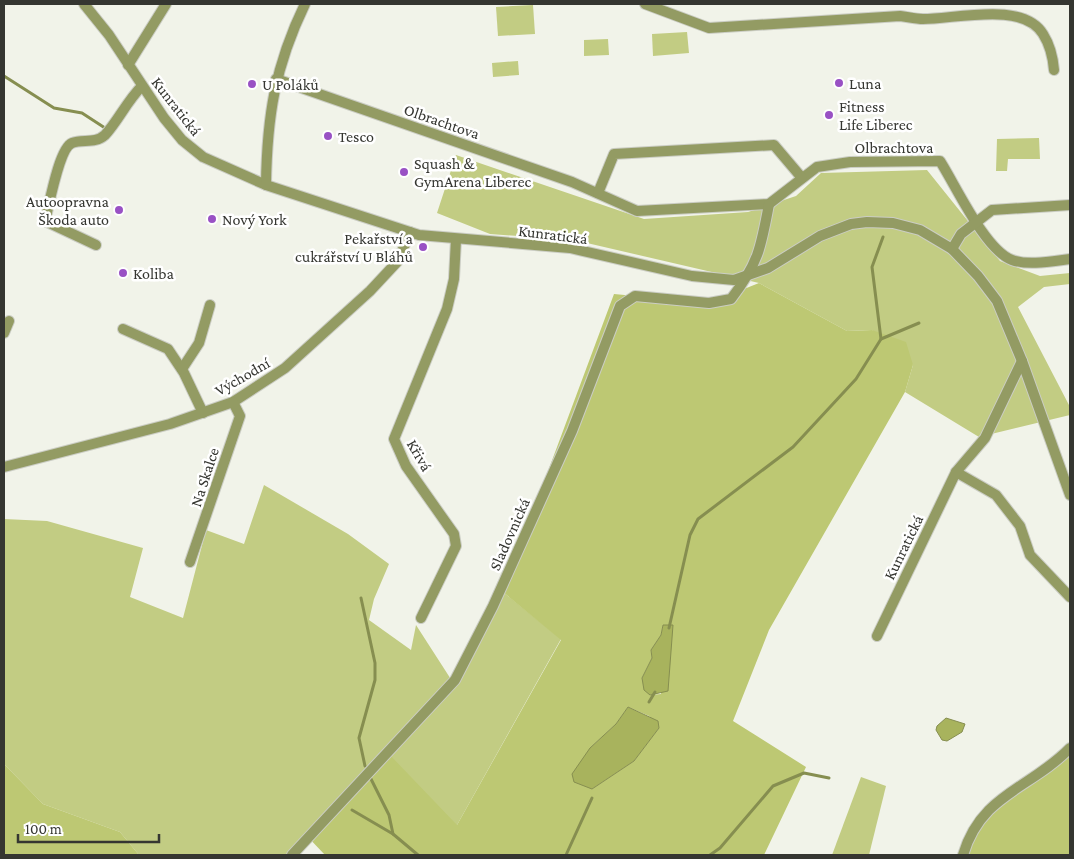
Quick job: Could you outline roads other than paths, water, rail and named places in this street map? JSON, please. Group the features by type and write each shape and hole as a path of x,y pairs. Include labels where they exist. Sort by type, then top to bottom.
{"street":[{"name":"Kunratická","path":"84,4 182,140 203,157 266,185 410,232 456,239 570,248 692,276 725,280 748,278 820,236 851,224 866,222 905,224 928,234 952,249 994,296 1004,314 1070,495"},
{"path":"128,65 164,4"},
{"path":"266,185 268,129 276,79 290,35 304,4"},
{"path":"645,4 709,28 900,16 921,19 1002,8 1021,17 1043,32 1052,55 1054,70"},
{"name":"Olbrachtova","path":"276,79 598,192 637,211 713,209 769,204 817,167 850,162 940,161 975,222"},
{"path":"96,245 45,221 58,172 65,148 71,143 94,140 105,134 128,101 142,86"},
{"path":"598,192 614,154 774,145 802,178"},
{"path":"748,278 761,249 769,204"},
{"path":"952,249 961,234 975,222 997,209 1070,205"},
{"path":"975,222 995,247 1012,260 1070,259"},
{"name":"Východní","path":"4,467 170,424 233,402 285,368 370,291 398,261 410,232"},
{"name":"Křivá","path":"421,618 456,546 454,534 406,466 394,439 447,309 454,279 456,239"},
{"name":"Sladovnická","path":"292,855 455,680 493,606 572,431 620,306 635,296 709,303 731,299 748,278"},
{"path":"182,369 199,343 210,304"},
{"path":"4,333 10,321"},
{"path":"123,329 168,349 182,369 203,413"},
{"name":"Kunratická","path":"877,636 956,472 985,438 1022,361"},
{"name":"Na Skalce","path":"190,562 240,416 233,402"},
{"path":"956,472 996,495 1020,526 1030,555 1070,597"},
{"path":"962,855 972,830 986,812 1058,761 1070,748"}],"waterway":[{"path":"4,76 54,108 82,113 105,128"},
{"path":"669,628 690,535 698,519 793,447 856,379 881,339 872,267 883,237"},
{"path":"881,339 919,323"},
{"path":"361,598 375,663 375,680 359,738 365,766"},
{"path":"649,702 655,692"},
{"path":"710,855 720,848 773,786 804,773 829,778"},
{"path":"371,779 389,815 393,834 418,855"},
{"path":"566,855 592,798"},
{"path":"352,810 393,834"}],"place":[{"name":"Luna","path":"839,83"},
{"name":"U Poláků","path":"252,84"},
{"name":"Fitness Life Liberec","path":"829,115"},
{"name":"Tesco","path":"328,136"},
{"name":"Squash & GymArena Liberec","path":"404,172"},
{"name":"Autoopravna Škoda auto","path":"119,210"},
{"name":"Nový York","path":"212,219"},
{"name":"Pekařství a cukrářství U Bláhů","path":"423,247"},
{"name":"Koliba","path":"123,273"}]}
